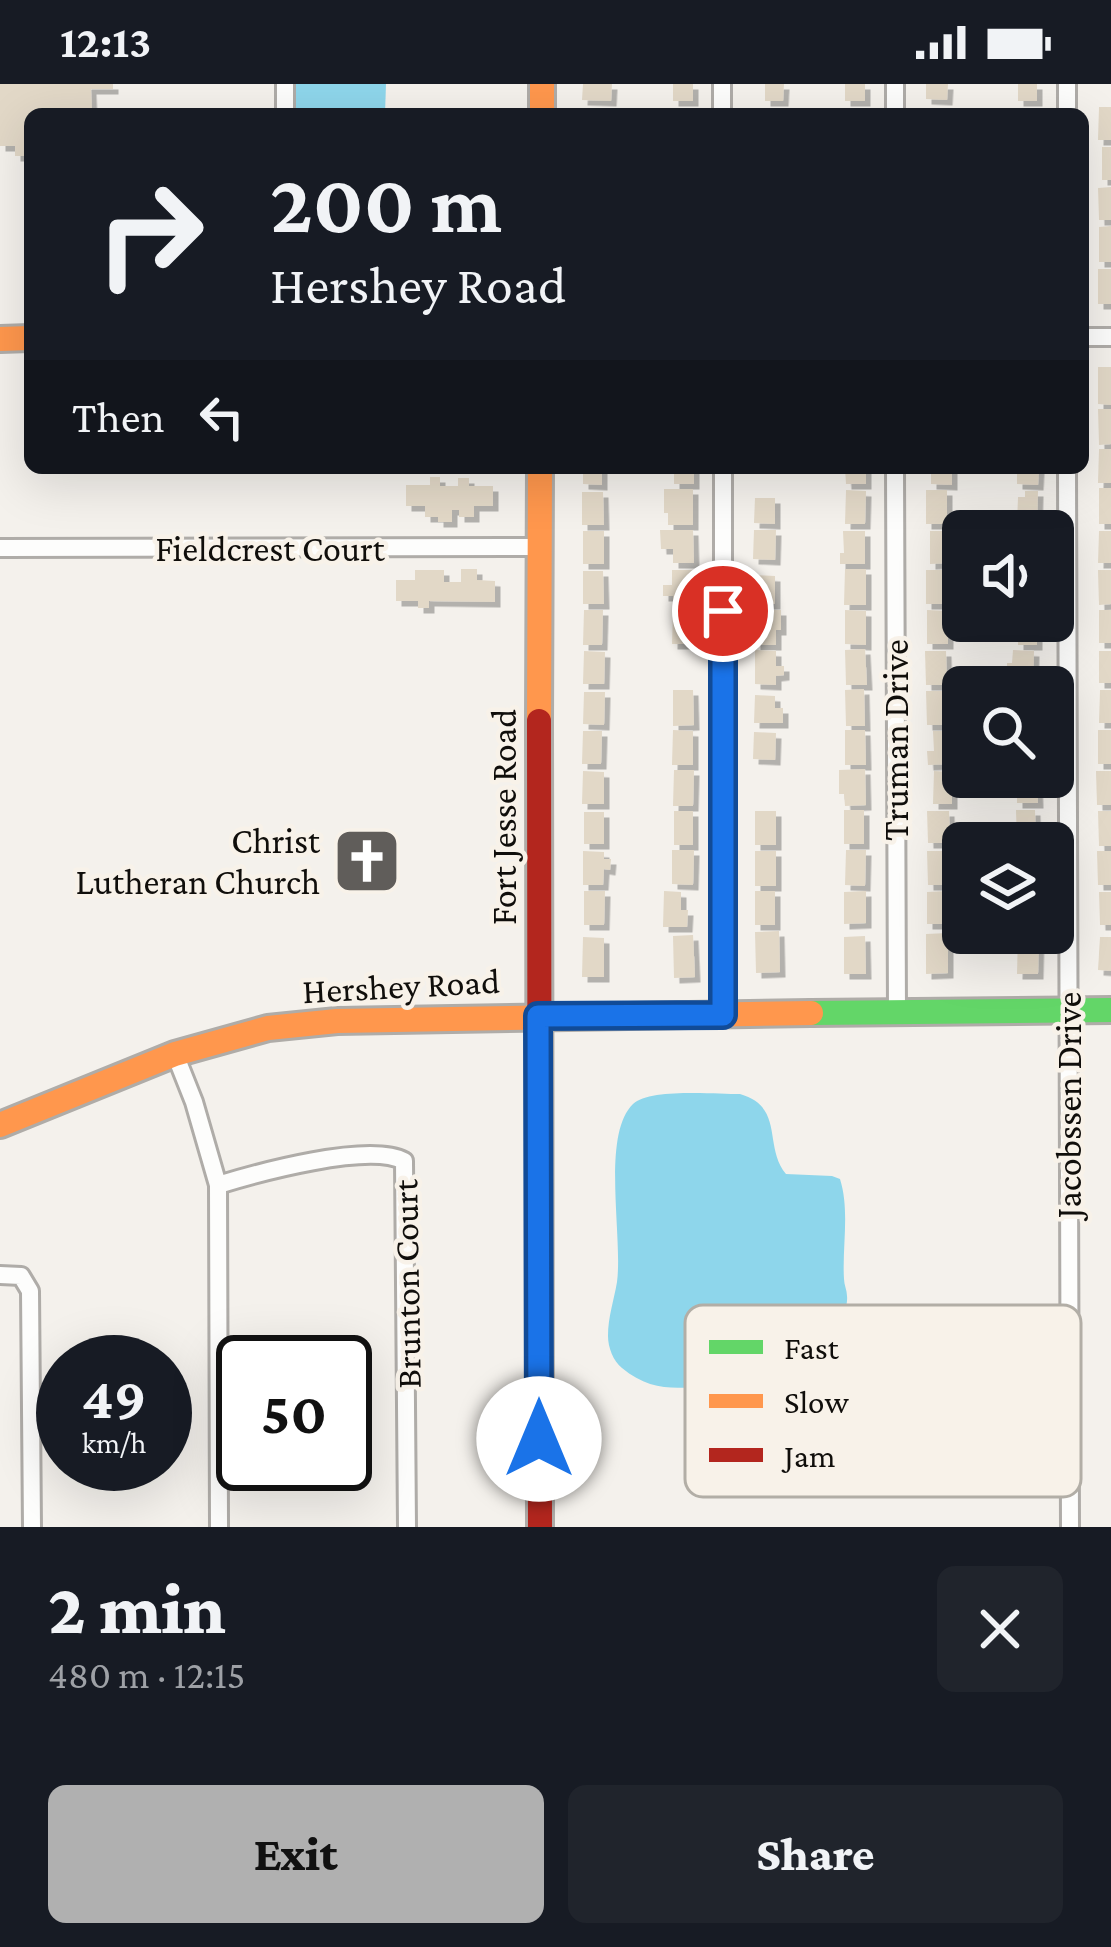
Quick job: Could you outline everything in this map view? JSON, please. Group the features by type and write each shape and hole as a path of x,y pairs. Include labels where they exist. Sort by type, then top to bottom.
{"main road":[{"name":"Fort Jesse Road","path":"539,1527 540,474"},
{"name":"Hershey Road","path":"0,1125 175,1054 268,1028 337,1021 538,1016 1111,1010"}],"street":[{"path":"723,474 723,1015"},
{"name":"Truman Drive","path":"895,474 897,1013"},
{"name":"Jacobssen Drive","path":"1067,474 1069,1305"},
{"name":"Fieldcrest Court","path":"0,548 540,548"},
{"path":"175,1054 218,1185 219,1527"},
{"name":"Brunton Court","path":"218,1185 299,1163 369,1156 395,1156 404,1161 407,1527"},
{"path":"0,1275 21,1276 30,1291 32,1527"},
{"name":"Jacobssen Drive","path":"1070,1497 1070,1527"}],"water":[{"path":"295,84 386,84 385,108 295,108"},
{"path":"684,1093 740,1094 754,1100 768,1118 775,1152 786,1174 840,1179 847,1299 846,1305 685,1305 685,1388 676,1388 649,1384 619,1365 608,1336 617,1282 615,1162 623,1119 641,1099"}],"building":[{"path":"0,84 113,84 113,89 91,89 92,108 24,108 24,156 15,156 15,146 0,146"},
{"path":"583,84 612,84 611,101 582,100"},
{"path":"673,84 693,84 693,101 673,101"},
{"path":"765,84 784,84 783,101 765,101"},
{"path":"845,84 865,84 865,101 845,101"},
{"path":"926,84 948,84 947,100 926,99"},
{"path":"1018,84 1037,84 1037,101 1018,101"},
{"path":"1099,107 1111,107 1111,140 1098,140"},
{"path":"1102,147 1111,147 1111,180 1102,180"},
{"path":"1111,187 1111,220 1099,220 1098,188"},
{"path":"1111,226 1111,262 1099,262 1099,227"},
{"path":"1098,269 1111,269 1111,304 1098,304"},
{"path":"1098,367 1111,367 1111,405 1098,404"},
{"path":"1098,409 1111,409 1111,444 1099,445"},
{"path":"1099,449 1111,449 1111,483 1098,483"},
{"path":"583,474 602,474 602,485 583,484"},
{"path":"674,474 694,474 694,484 674,484"},
{"path":"845,474 866,474 866,484 846,484"},
{"path":"931,474 952,474 952,485 931,484"},
{"path":"1017,474 1039,474 1038,485 1017,484"},
{"path":"430,477 440,477 440,486 458,486 458,478 469,478 469,486 493,486 493,506 474,506 474,517 459,517 459,510 452,510 452,522 425,517 425,506 406,506 406,485 430,485"},
{"path":"1099,488 1111,488 1111,524 1099,524"},
{"path":"664,489 693,489 693,525 668,525"},
{"path":"846,490 866,491 865,524 845,524"},
{"path":"926,490 947,490 942,524 926,524"},
{"path":"1025,491 1038,491 1037,510 1018,510 1018,497 1025,497"},
{"path":"582,492 603,492 604,525 582,525"},
{"path":"755,498 775,498 775,524 754,523"},
{"path":"660,530 693,530 694,563 673,563 673,549 661,549"},
{"path":"754,530 776,530 775,560 753,559"},
{"path":"583,531 604,531 604,564 583,564"},
{"path":"843,531 865,531 865,564 840,564"},
{"path":"930,531 942,531 942,563 930,564"},
{"path":"1099,531 1111,531 1111,563 1098,563"},
{"path":"461,569 477,569 477,580 495,581 495,602 429,601 429,608 418,608 418,601 396,601 396,580 415,580 415,570 444,570 444,582 461,582"},
{"path":"845,569 866,569 866,605 844,605"},
{"path":"672,570 693,570 694,604 673,605 673,596 663,596 663,585 672,585"},
{"path":"926,570 942,570 942,604 926,604"},
{"path":"1098,570 1111,570 1111,604 1099,605"},
{"path":"583,571 603,571 604,604 583,604"},
{"path":"755,575 775,576 775,604 755,604"},
{"path":"584,610 603,610 602,645 583,645"},
{"path":"755,610 781,610 776,645 755,645"},
{"path":"845,610 866,611 866,645 845,644"},
{"path":"927,610 942,611 942,642 948,644 927,644"},
{"path":"1099,610 1111,610 1111,643 1099,643"},
{"path":"673,611 694,611 693,644 672,644"},
{"path":"865,649 867,685 846,685 845,650"},
{"path":"755,650 776,651 776,666 784,666 784,675 776,676 776,685 755,684"},
{"path":"1013,650 1034,651 1034,666 1007,666 1012,663"},
{"path":"584,651 605,652 604,684 583,684"},
{"path":"925,651 946,651 942,685 926,685"},
{"path":"1099,651 1111,651 1111,683 1099,683"},
{"path":"864,689 865,726 846,726 845,690"},
{"path":"673,690 693,690 694,725 673,726"},
{"path":"1100,690 1111,690 1111,723 1099,723"},
{"path":"926,691 942,691 942,725 927,725"},
{"path":"584,692 605,692 604,725 583,724"},
{"path":"755,695 775,696 775,708 783,708 783,723 754,723"},
{"path":"673,730 693,731 693,765 672,765"},
{"path":"845,730 865,730 866,765 845,765"},
{"path":"1098,730 1111,730 1111,764 1098,764"},
{"path":"583,731 602,731 601,764 582,764"},
{"path":"933,731 942,731 942,764 928,765 927,751 934,751"},
{"path":"754,732 776,733 775,760 753,759"},
{"path":"865,769 866,805 845,806 844,794 839,794 839,770"},
{"path":"674,770 694,770 693,806 673,806"},
{"path":"583,771 604,772 604,804 582,804"},
{"path":"934,771 942,771 942,798 952,798 952,804 933,804"},
{"path":"1096,771 1111,771 1111,805 1097,805"},
{"path":"1017,798 1038,798 1038,803 1017,803"},
{"path":"844,810 864,810 864,844 844,844"},
{"path":"1016,810 1035,810 1035,822 1016,822"},
{"path":"674,811 693,811 693,845 674,845"},
{"path":"755,811 776,811 776,845 755,845"},
{"path":"927,811 949,811 949,822 942,822 942,843 928,843"},
{"path":"1098,811 1111,811 1111,846 1099,846"},
{"path":"584,812 604,812 604,844 584,844"},
{"path":"672,850 694,850 693,885 672,884"},
{"path":"846,850 866,850 865,886 845,885"},
{"path":"583,851 604,852 604,859 611,859 610,870 604,869 603,885 583,885"},
{"path":"755,851 776,851 776,886 755,886"},
{"path":"927,851 942,851 942,885 928,885"},
{"path":"1097,851 1111,851 1111,885 1098,885"},
{"path":"584,891 605,891 604,925 584,925"},
{"path":"664,891 681,892 681,910 688,910 687,927 663,927"},
{"path":"755,891 775,891 775,925 755,925"},
{"path":"866,891 866,923 844,924 844,892"},
{"path":"942,891 942,924 927,924 927,892"},
{"path":"1099,892 1111,892 1111,925 1100,925"},
{"path":"779,931 780,972 756,973 755,932"},
{"path":"942,933 948,973 926,974 926,934"},
{"path":"693,935 695,977 674,978 673,936"},
{"path":"865,936 866,974 844,974 844,937"},
{"path":"583,937 604,938 604,977 582,977"},
{"path":"1100,937 1111,937 1111,971 1098,970"},
{"path":"1017,954 1038,954 1038,974 1017,974"}],"traffic: fast":[{"path":"811,1013 1111,1010"}],"traffic: slow":[{"path":"542,84 542,108"},
{"path":"0,339 24,338"},
{"path":"539,721 540,474"},
{"path":"0,1125 175,1054 268,1028 337,1021 811,1013"}],"traffic: jam":[{"path":"539,721 540,1527"}],"place":[{"name":"Christ Lutheran Church","path":"367,861"}],"route":[{"path":"539,1439 538,1016 723,1015 723,611"}]}
